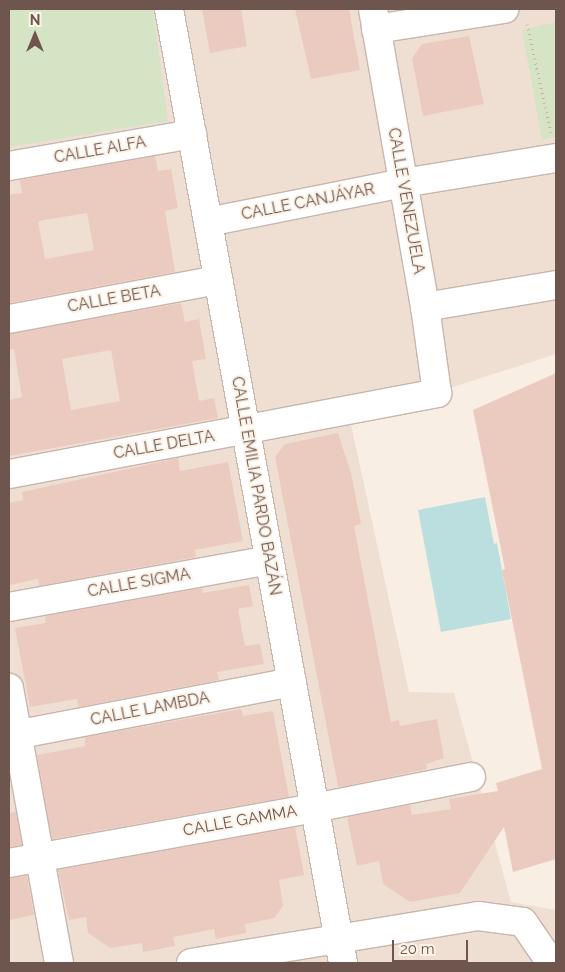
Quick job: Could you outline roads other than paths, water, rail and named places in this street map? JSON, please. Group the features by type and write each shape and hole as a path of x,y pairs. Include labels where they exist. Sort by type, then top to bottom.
{"street":[{"name":"CALLE EMILIA PARDO BAZÁN","path":"169,9 340,951"},
{"path":"375,19 515,14"},
{"name":"CALLE VENEZUELA","path":"375,19 425,307 437,393"},
{"name":"CALLE ALFA","path":"9,166 192,134"},
{"name":"CALLE CANJÁYAR","path":"208,222 403,183 554,147"},
{"name":"CALLE BETA","path":"9,319 218,280"},
{"path":"425,307 556,285"},
{"name":"CALLE DELTA","path":"9,474 437,393"},
{"name":"CALLE SIGMA","path":"9,607 269,560"},
{"name":"CALLE LAMBDA","path":"13,735 292,682"},
{"path":"9,688 13,735 40,857 59,963"},
{"name":"CALLE GAMMA","path":"9,863 314,808 471,777"},
{"path":"191,963 340,951 478,916 523,922 550,963"}],"water":[{"path":"485,497 494,544 497,543 511,619 441,632 418,510"}]}
